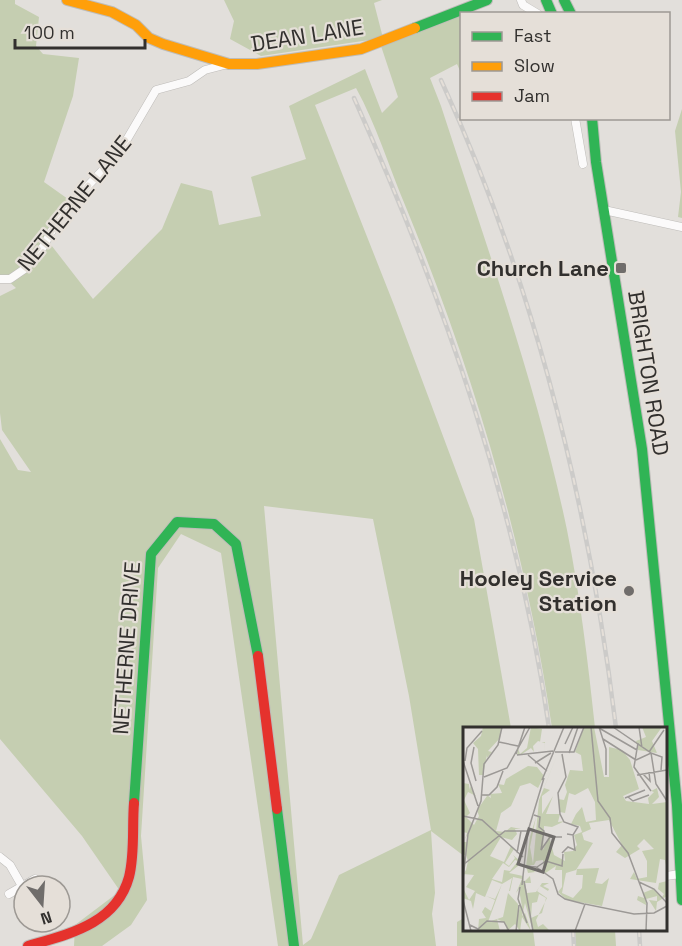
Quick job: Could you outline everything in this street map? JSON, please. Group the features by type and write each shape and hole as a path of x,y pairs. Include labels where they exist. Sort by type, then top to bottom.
{"main road":[{"name":"DEAN LANE","path":"67,0 112,12 135,25 149,38 163,44 229,64 283,62 361,49 393,39 487,0"},
{"name":"BRIGHTON ROAD","path":"586,120 596,162"},
{"name":"BRIGHTON ROAD","path":"592,120 596,162 642,449 680,810 682,900"},
{"name":"NETHERNE DRIVE","path":"28,946 93,926 111,911 123,894 129,876 152,554 177,522 214,524 236,544 256,643 294,946"}],"street":[{"path":"521,0 523,5 535,12"},
{"name":"NETHERNE LANE","path":"0,279 10,279 26,268 42,247 61,214 119,153 156,90 189,81 205,70 229,64"},
{"path":"575,120 583,164"},
{"path":"604,210 682,228"},
{"path":"0,857 14,874"}],"green space":[{"path":"0,0 15,0 15,4 39,17 36,46 43,54 79,58 73,96 44,182 75,204 48,241 93,299 162,229 181,183 212,191 219,225 261,216 251,177 306,159 289,106 365,69 382,113 398,97 381,46 460,16 460,71 457,64 430,78 510,316 555,476 576,579 595,727 552,727 528,594 495,462 430,268 376,131 356,88 315,105 394,305 474,519 511,727 463,727 463,855 431,831 435,893 432,914 436,946 278,946 221,553 181,534 158,568 141,836 147,900 131,925 102,946 74,946 75,925 120,891 82,836 0,739 0,439 18,470 31,472 2,430 0,296 16,288 5,278 0,278","holes":["264,506 373,519 409,696 431,830 339,875 311,939 303,945"]},
{"path":"224,0 382,0 374,3 383,38 261,56 230,39 234,21"},
{"path":"682,109 682,218 678,217 681,192 675,131"},
{"path":"463,919 463,931 533,931 535,946 457,946 457,922"},
{"path":"575,931 615,931 616,946 576,946"}],"railway":[{"path":"441,80 504,236 531,316 554,397 574,479 590,562 605,645 616,727"},
{"path":"354,98 418,250 474,406 518,565 549,727"},
{"path":"573,931 574,946"},
{"path":"639,931 640,946"}],"traffic: fast":[{"path":"415,28 487,0"},
{"path":"546,0 551,12"},
{"path":"564,0 570,12"},
{"path":"592,120 596,162 642,449 677,805 682,900"},
{"path":"134,803 151,554 177,522 214,524 236,544 258,656"},
{"path":"277,809 294,946"}],"traffic: slow":[{"path":"67,0 112,12 136,25 149,38 163,44 229,64 257,64 361,49 415,28"}],"traffic: jam":[{"path":"258,656 277,809"},
{"path":"28,946 89,925 113,906 123,893 131,868 134,803"}],"place":[{"name":"Church Lane","path":"621,268"},
{"name":"Hooley Service Station","path":"629,591"}]}
